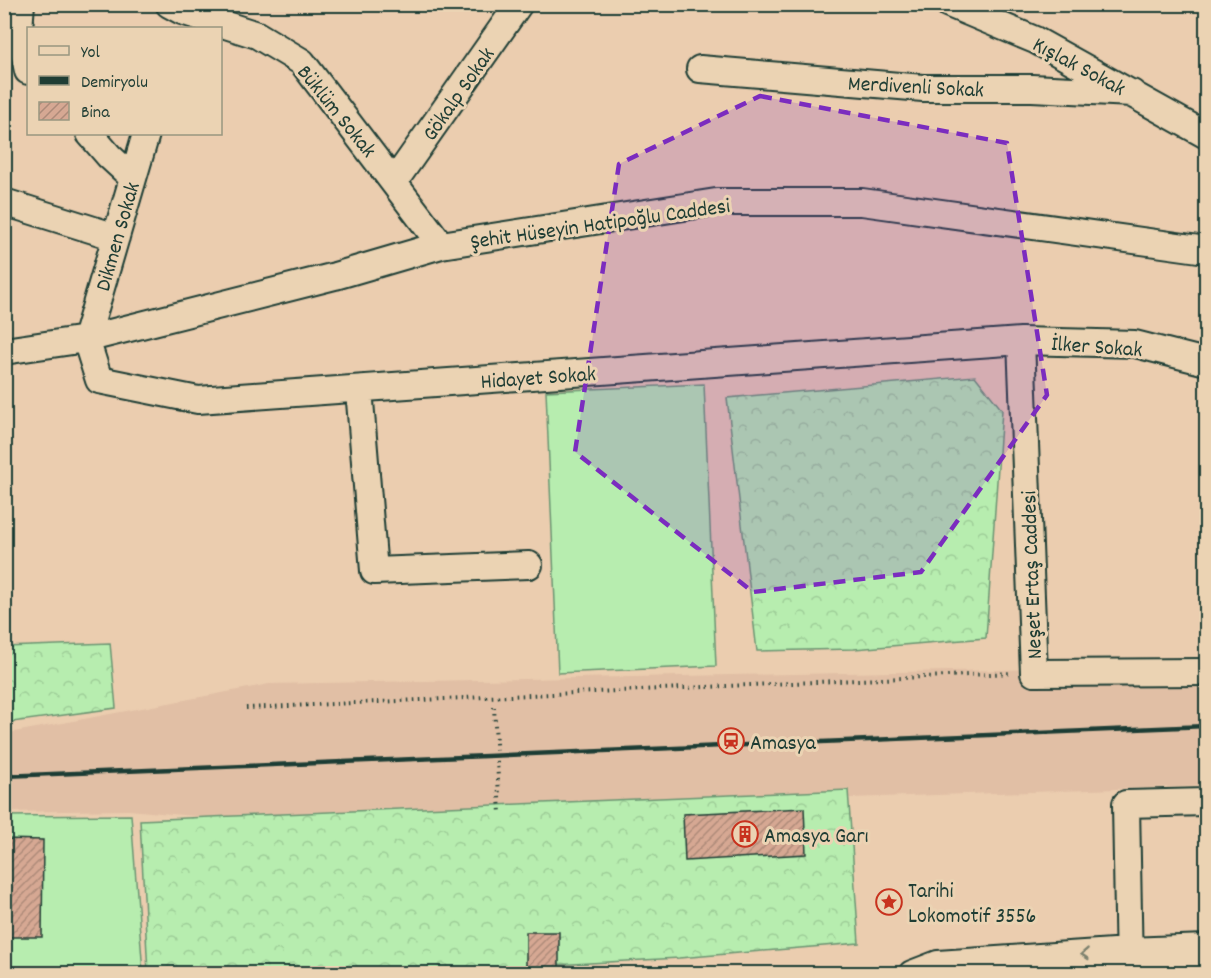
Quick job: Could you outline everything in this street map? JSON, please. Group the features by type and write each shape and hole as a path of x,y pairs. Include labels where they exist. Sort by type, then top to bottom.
{"street":[{"path":"21,4 19,29 27,66"},
{"name":"Gökalp Sokak","path":"394,182 519,4"},
{"name":"Kışlak Sokak","path":"949,4 1035,40 1206,135"},
{"name":"Büklüm Sokak","path":"177,12 257,35 303,62 441,245"},
{"name":"Merdivenli Sokak","path":"700,69 923,88 1032,88 1132,93"},
{"path":"91,135 133,178"},
{"name":"Dikmen Sokak","path":"87,339 146,135"},
{"path":"4,202 116,237"},
{"name":"Şehit Hüseyin Hatipoğlu Caddesi","path":"4,351 87,339 324,279 441,245 716,202 862,202 1206,250"},
{"name":"Hidayet Sokak","path":"87,339 99,380 198,400 1021,341"},
{"name":"İlker Sokak","path":"1021,341 1135,344 1206,362"},
{"name":"Neşet Ertaş Caddesi","path":"1021,341 1034,673 1206,672"},
{"path":"359,388 374,571 530,565"},
{"path":"1128,961 1126,804 1206,802"},
{"path":"1082,974 1128,961 1206,948"},
{"path":"912,974 938,964 1128,961 1206,966"}],"path":[{"path":"246,708 1034,673"},
{"path":"494,707 500,814"}],"highlighted area":[{"path":"760,96 1007,143 1047,395 921,572 753,592 575,452 619,164"}],"shaded area":[{"path":"1206,666 1206,786 225,819 129,810 5,812 4,734 269,684"}],"green space":[{"path":"975,376 1002,410 986,638 854,649 757,651 727,398"},
{"path":"704,384 716,666 558,673 546,391"},
{"path":"110,643 116,708 5,723 5,647"},
{"path":"848,790 859,943 679,958 445,971 148,973 140,820"},
{"path":"131,815 143,973 5,973 4,816"}],"building":[{"name":"Amasya Garı","path":"804,808 806,854 685,861 683,814"},
{"path":"4,839 43,840 42,937 4,937"},
{"path":"526,932 559,932 559,970 526,970"}],"railway":[{"path":"4,776 1206,726"}],"place":[{"name":"Amasya","path":"731,741"},
{"name":"Amasya Garı","path":"745,834"},
{"name":"Tarihi Lokomotif 3556","path":"889,902"}]}
